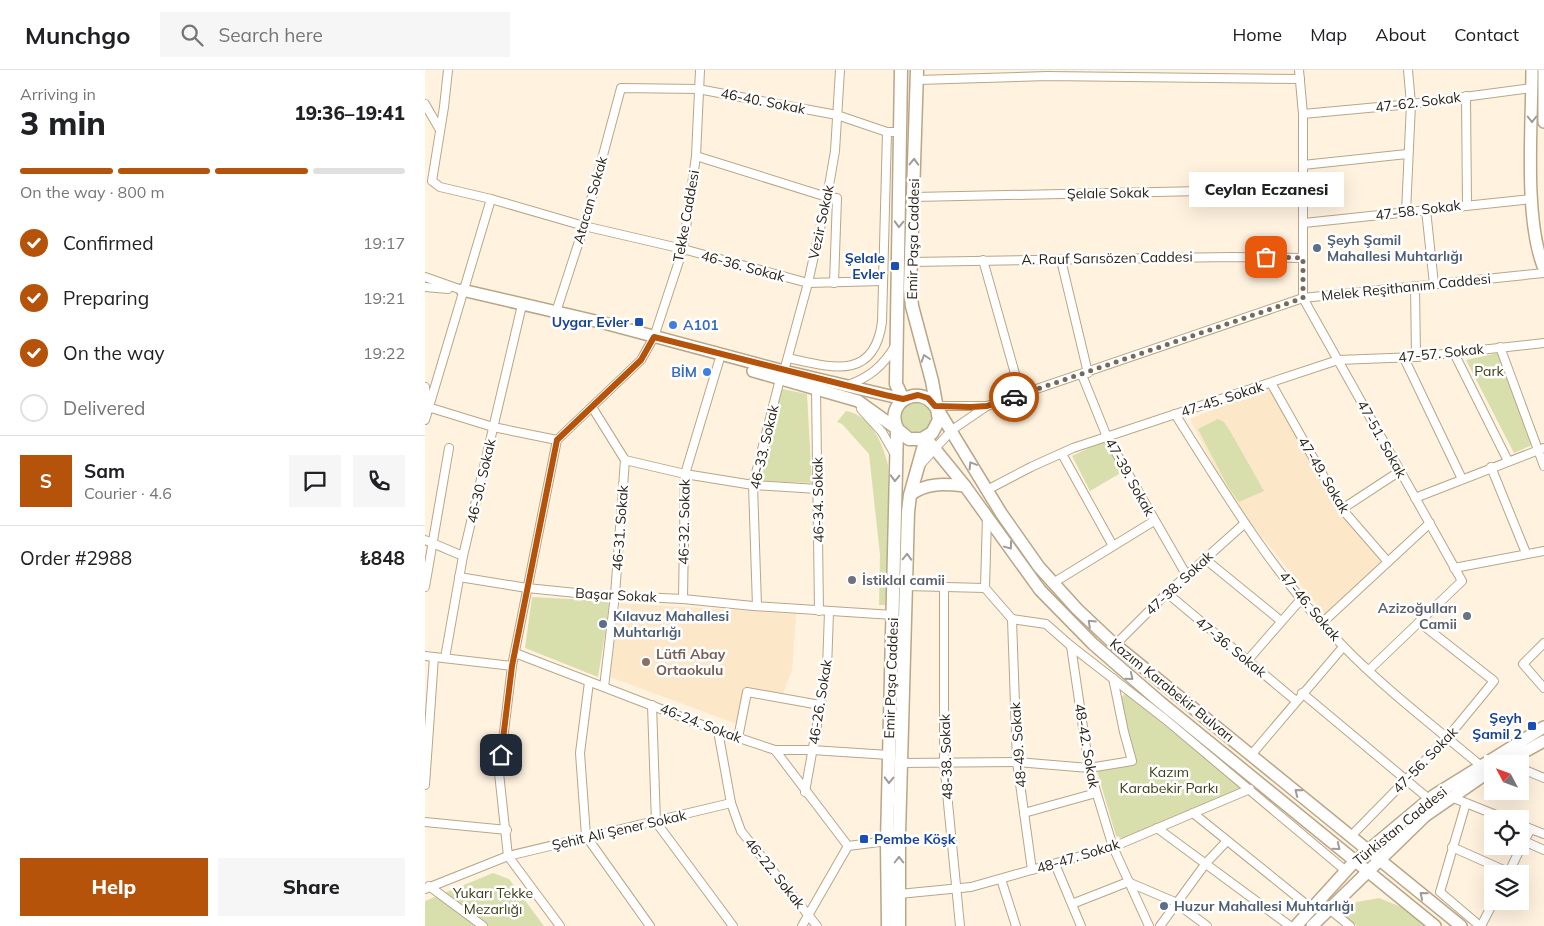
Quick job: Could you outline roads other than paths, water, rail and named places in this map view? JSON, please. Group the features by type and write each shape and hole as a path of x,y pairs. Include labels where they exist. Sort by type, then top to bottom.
{"main road":[{"name":"Emir Paşa Caddesi","path":"901,70 896,384 903,399"},
{"name":"Emir Paşa Caddesi","path":"917,75 911,262 912,306 932,380 935,406"},
{"path":"912,395 922,396 935,406 938,422 934,431 926,438 909,439 897,429 894,414 903,399 912,395"},
{"name":"Emir Paşa Caddesi","path":"887,926 887,841 897,429"},
{"name":"Emir Paşa Caddesi","path":"899,926 901,763 910,496 926,438"}],"street":[{"path":"440,130 448,70"},
{"name":"Tekke Caddesi","path":"557,440 641,360 654,337 683,249 696,156 700,70"},
{"name":"Vezir Sokak","path":"782,375 809,284 827,196 835,151 840,70"},
{"path":"1299,70 1303,114 1303,298"},
{"path":"1405,212 1411,104 1408,70"},
{"path":"1532,70 1532,199 1535,235 1544,265 1544,273"},
{"path":"1544,70 1544,122"},
{"path":"917,75 1300,79"},
{"name":"46-40. Sokak","path":"621,88 698,89 837,115 887,132 901,132"},
{"name":"Atacan Sokak","path":"556,312 584,226 621,88"},
{"name":"47-62. Sokak","path":"1303,114 1411,104 1532,88"},
{"path":"1466,96 1467,205"},
{"path":"425,104 440,130"},
{"name":"46-36. Sokak","path":"440,130 432,181 440,187 491,198 584,226 683,249 809,284 882,281"},
{"path":"788,358 841,368 849,367 866,358 875,348 880,337 887,132"},
{"path":"1303,165 1407,154"},
{"path":"696,156 837,198 834,282"},
{"name":"Şelale Sokak","path":"913,197 1302,189"},
{"path":"425,420 462,290 491,198"},
{"name":"47-58. Sokak","path":"1303,223 1532,199"},
{"path":"1426,210 1434,284"},
{"name":"A. Rauf Sarısözen Caddesi","path":"911,262 1303,258"},
{"path":"983,260 1021,395"},
{"name":"47-39. Sokak","path":"1061,260 1085,374 1107,437 1154,522 1187,576"},
{"name":"Melek Reşithanım Caddesi","path":"920,465 953,430 987,406 1303,298 1544,273"},
{"path":"425,277 462,290 654,337 782,375 816,388 847,390 897,429"},
{"path":"425,286 462,290"},
{"path":"1415,286 1416,357"},
{"name":"47-51. Sokak","path":"1303,298 1462,581 1419,622"},
{"name":"46-30. Sokak","path":"445,658 463,556 522,305"},
{"path":"654,337 719,361 847,390 903,399"},
{"path":"847,390 875,372 898,342"},
{"name":"47-57. Sokak","path":"1338,360 1404,358 1544,343"},
{"path":"1500,347 1541,450 1544,466"},
{"path":"1454,353 1508,461"},
{"path":"1404,358 1462,479"},
{"name":"47-45. Sokak","path":"987,490 1061,454 1338,360"},
{"name":"46-32. Sokak","path":"683,599 685,474 719,361"},
{"name":"46-33. Sokak","path":"757,606 753,485 782,375"},
{"name":"47-49. Sokak","path":"1271,382 1342,509 1388,562"},
{"path":"425,387 428,407"},
{"name":"46-34. Sokak","path":"816,388 819,611"},
{"path":"847,390 882,432 895,454"},
{"name":"Melek Reşithanım Caddesi","path":"935,406 987,406"},
{"name":"Kazım Karabekir Bulvarı","path":"935,406 953,430 987,490 1023,545 1053,583 1083,616 1461,926"},
{"path":"428,407 493,427 557,440 512,666 499,773 507,830 508,856 560,926"},
{"path":"592,407 625,460 685,474 753,485 818,488"},
{"name":"47-46. Sokak","path":"1175,414 1244,524 1343,647 1448,738 1484,765"},
{"name":"Kazım Karabekir Bulvarı","path":"926,438 965,486 1040,590 1093,644 1354,862 1435,926"},
{"path":"425,588 428,542 449,448"},
{"path":"1415,498 1491,467 1541,450"},
{"path":"1061,454 1113,546"},
{"name":"46-31. Sokak","path":"604,687 615,595 625,460"},
{"path":"1491,467 1526,553"},
{"path":"1342,509 1400,471"},
{"path":"910,496 928,486 940,484 965,486"},
{"path":"987,516 985,588 1012,619 1046,624 1250,789 1346,871"},
{"path":"1053,583 1154,522"},
{"name":"47-38. Sokak","path":"1116,644 1167,594 1244,524"},
{"path":"1322,623 1429,524"},
{"path":"428,542 463,556"},
{"path":"1454,568 1544,551"},
{"path":"1205,559 1281,621"},
{"name":"Başar Sokak","path":"459,577 527,588 829,612 893,615"},
{"path":"906,586 985,588"},
{"name":"48-38. Sokak","path":"944,587 944,762 960,926"},
{"name":"47-36. Sokak","path":"1167,594 1296,701"},
{"path":"1248,660 1302,598"},
{"name":"46-26. Sokak","path":"805,792 827,669 829,612"},
{"name":"48-49. Sokak","path":"1012,619 1017,762 1032,870"},
{"path":"1369,670 1419,622"},
{"name":"47-56. Sokak","path":"1352,835 1448,738 1494,681 1419,622"},
{"path":"1544,644 1523,664 1544,688"},
{"name":"48-42. Sokak","path":"1071,646 1089,768 1113,847 1149,926"},
{"path":"1252,754 1343,647"},
{"name":"46-24. Sokak","path":"515,653 589,682 653,704 718,732 775,750 812,750 889,755"},
{"path":"425,785 429,657 512,666"},
{"path":"901,763 1017,762 1089,768 1132,761 1113,678"},
{"path":"589,682 580,753 587,836 650,926"},
{"path":"739,738 747,692 820,705"},
{"path":"1302,693 1429,799"},
{"path":"653,704 656,822 733,926"},
{"name":"Türkistan Caddesi","path":"1504,755 1544,727"},
{"name":"46-22. Sokak","path":"718,732 731,803 741,831 817,926"},
{"path":"1520,755 1544,741"},
{"path":"775,750 805,792 848,846"},
{"name":"Türkistan Caddesi","path":"1296,926 1354,862 1429,799 1484,769"},
{"name":"Türkistan Caddesi","path":"1312,926 1382,860 1425,816 1484,770"},
{"path":"1529,772 1544,778"},
{"name":"48-47. Sokak","path":"899,894 957,890 1113,847 1250,789"},
{"path":"1024,813 1096,793"},
{"path":"1451,797 1484,810"},
{"name":"Şehit Ali Şener Sokak","path":"427,888 508,856 731,803"},
{"path":"1466,803 1451,847 1440,892 1480,926 1488,910"},
{"path":"1193,813 1312,909"},
{"path":"425,822 507,830"},
{"path":"1157,828 1290,926"},
{"path":"1529,832 1531,829 1544,834"},
{"path":"848,846 887,841"},
{"path":"1160,926 1175,902 1227,841"},
{"path":"1529,843 1544,850"},
{"path":"802,926 848,846"},
{"path":"1451,847 1490,865"},
{"path":"1055,864 1081,926"},
{"path":"1001,879 1015,926"},
{"path":"1072,904 1128,882 1175,902 1207,926"},
{"path":"427,888 483,926"},
{"path":"1329,909 1350,926"}],"place":[{"name":"Şeyh Şamil Mahallesi Muhtarlığı","path":"1317,248"},
{"name":"Ceylan Eczanesi","path":"1266,257"},
{"name":"Şelale Evler","path":"895,266"},
{"name":"Uygar Evler","path":"639,322"},
{"name":"A101","path":"673,325"},
{"name":"BİM","path":"707,372"},
{"name":"İstiklal camii","path":"852,580"},
{"name":"Azizoğulları Camii","path":"1467,616"},
{"name":"Kılavuz Mahallesi Muhtarlığı","path":"603,624"},
{"name":"Lütfi Abay Ortaokulu","path":"646,662"},
{"name":"Şeyh Şamil 2","path":"1532,726"},
{"name":"Pembe Köşk","path":"864,839"},
{"name":"Huzur Mahallesi Muhtarlığı","path":"1164,906"}],"park label":[{"name":"Park","path":"1489,371"},
{"name":"Kazım Karabekir Parkı","path":"1169,780"},
{"name":"Yukarı Tekke Mezarlığı","path":"493,902"}]}
